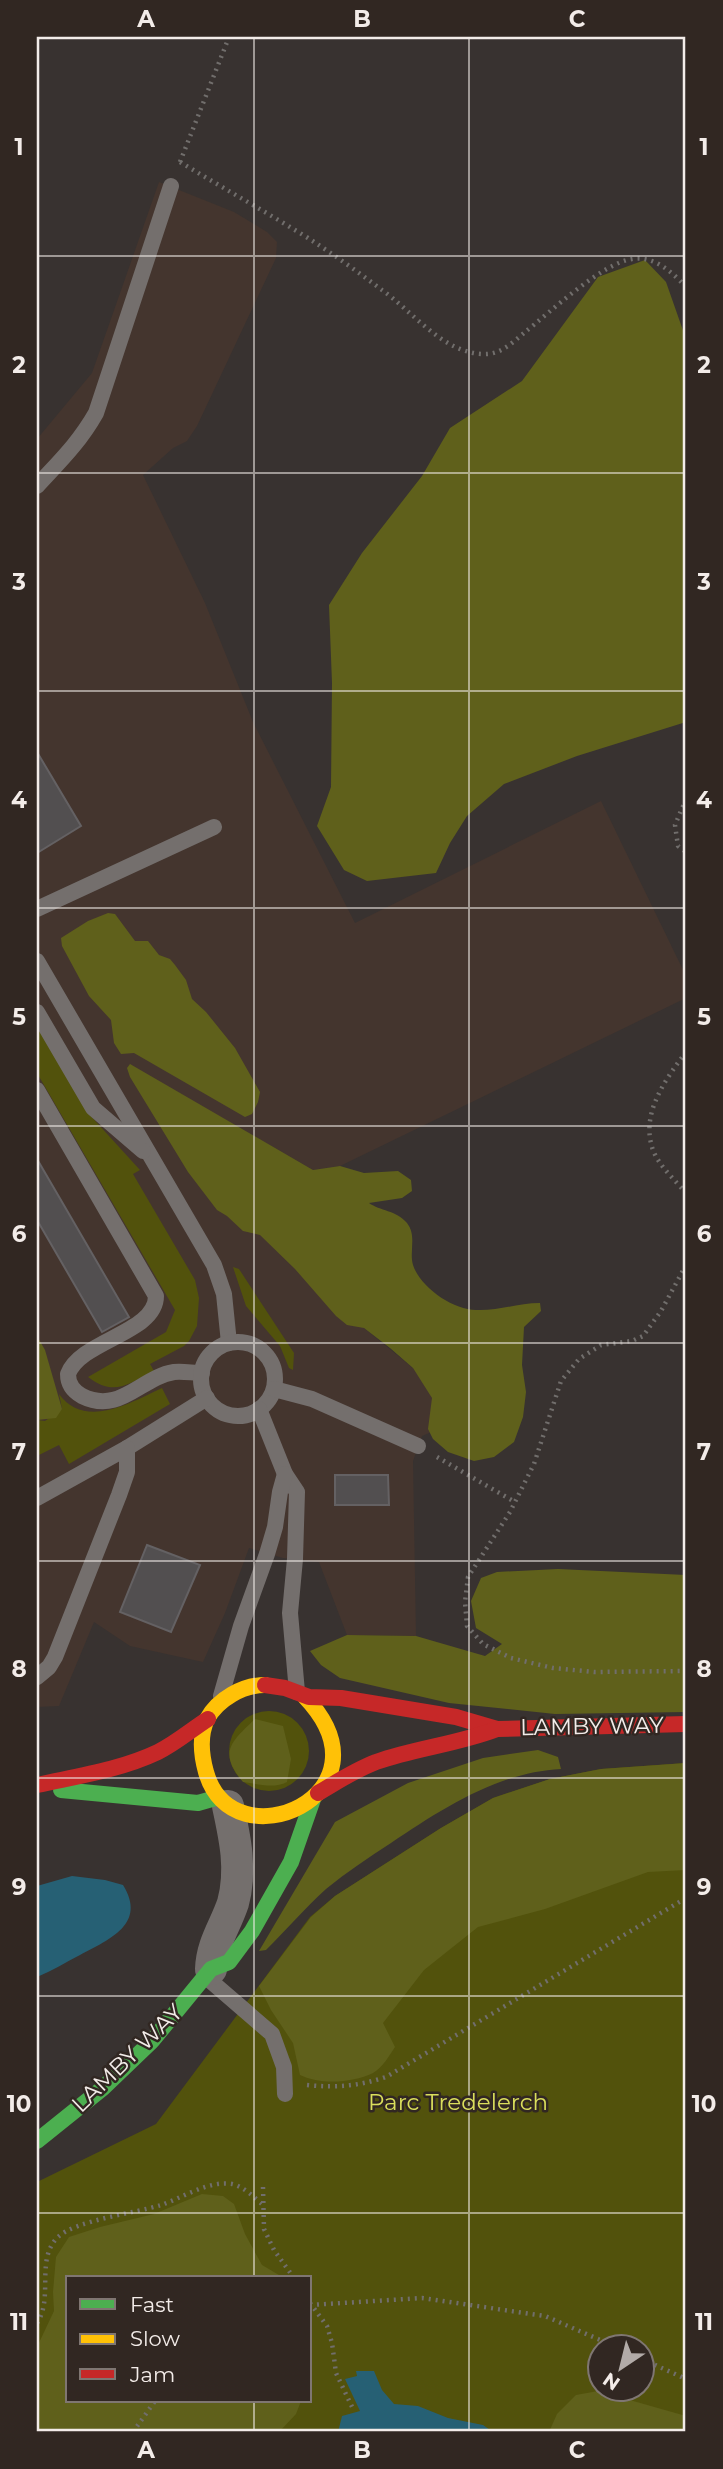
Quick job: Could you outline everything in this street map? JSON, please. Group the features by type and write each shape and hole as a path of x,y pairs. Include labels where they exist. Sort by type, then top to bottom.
{"street":[{"path":"258,1685 281,1686 301,1694 321,1713 330,1731 333,1759 327,1781 315,1796 295,1811 274,1817 249,1815 223,1801 203,1772 201,1741 208,1719 218,1705 236,1692 258,1685"},
{"name":"LAMBY WAY","path":"301,1694 470,1718 497,1729"},
{"path":"37,1786 139,1760 160,1751 208,1719"},
{"name":"LAMBY WAY","path":"37,2141 103,2088 152,2041 209,1973 229,1962 252,1931 291,1863 315,1796 351,1773 376,1762 435,1745 469,1740 497,1729 686,1724"},
{"path":"37,1786 94,1795 198,1803 223,1801"},
{"name":"LAMBY WAY","path":"209,1973 212,1952 233,1903 237,1883 237,1858 223,1801"}],"lane":[{"path":"37,486 68,455 96,413 171,186"},
{"path":"37,909 214,827"},
{"path":"37,961 221,1279 229,1343"},
{"path":"37,1012 93,1108 152,1160"},
{"path":"37,1090 156,1296 156,1304 147,1317 75,1361 68,1374 72,1388 79,1395 104,1401 117,1399 173,1372 202,1373"},
{"path":"244,1342 256,1346 273,1364 274,1389 259,1409 236,1416 215,1407 207,1398 201,1382 202,1373 205,1362 212,1353 229,1343 244,1342"},
{"path":"274,1389 312,1399 418,1446"},
{"path":"37,1498 127,1448 207,1398"},
{"path":"259,1409 285,1474 297,1492 290,1613 301,1694"},
{"path":"37,1677 49,1667 55,1657 114,1507 127,1472 127,1448"},
{"path":"218,1705 241,1626 273,1536 285,1474"},
{"path":"209,1973 271,2034 292,2089"}],"path":[{"path":"171,186 229,37"},
{"path":"180,162 309,239 384,291 459,349 478,354 491,354 506,348 578,289 616,264 634,258 652,261 672,272 686,287"},
{"path":"686,799 675,825 678,846 686,852"},
{"path":"686,1052 655,1101 648,1129 653,1152 686,1193"},
{"path":"686,1265 661,1311 643,1336 632,1341 601,1345 579,1359 561,1381 534,1464 515,1502 468,1577 465,1602 467,1626 483,1644 511,1658 553,1668 594,1672 686,1671"},
{"path":"418,1446 515,1502"},
{"path":"292,2089 363,2085 386,2077 686,1898"},
{"path":"37,2323 46,2299 48,2256 58,2237 73,2228 159,2206 212,2185 233,2184 263,2205"},
{"path":"263,2187 264,2228 274,2250 292,2276"},
{"path":"312,2304 422,2298 545,2316 586,2334"},
{"path":"312,2307 327,2326 336,2373 353,2409"},
{"path":"656,2365 686,2379"},
{"path":"133,2432 154,2402"}],"shaded area":[{"path":"159,182 234,212 267,232 277,242 276,258 197,426 187,441 173,448 143,475 205,603 253,722 355,923 601,801 686,976 686,998 340,1166 313,1170 135,1068 364,1328 413,1368 430,1391 434,1431 422,1436 413,1461 416,1636 347,1635 319,1562 283,1558 249,1548 203,1662 130,1646 94,1622 59,1706 37,1707 37,439 92,373"},
{"path":"645,260 666,282 686,339 686,722 577,756 504,784 467,816 436,873 367,881 344,870 317,826 331,787 332,683 329,605 362,553 422,476 450,428 522,381 598,277"},
{"path":"108,913 115,914 135,941 148,941 159,955 170,959 186,980 192,999 235,1048 260,1092 252,1114 245,1117 134,1053 121,1054 114,1043 111,1020 89,996 62,946 61,938 88,921"},
{"path":"130,1064 313,1170 340,1166 364,1173 398,1171 411,1180 412,1191 402,1198 369,1203 407,1223 412,1233 412,1260 417,1273 430,1289 448,1302 476,1310 540,1303 541,1311 524,1327 522,1365 526,1392 523,1417 514,1442 494,1457 474,1461 448,1452 433,1439 428,1429 432,1398 413,1368 364,1328 347,1325 260,1235 243,1231 217,1210 188,1172 130,1077 127,1068"},
{"path":"37,1336 45,1350 62,1409 56,1418 37,1420"},
{"path":"558,1569 686,1575 686,1712 555,1714 449,1703 340,1678 321,1665 310,1651 347,1635 416,1636 485,1656 502,1644 476,1628 471,1601 481,1578 497,1572"},
{"path":"255,1719 283,1726 291,1759 287,1782 271,1786 243,1782 235,1772 229,1755 231,1748 239,1734"},
{"path":"538,1750 558,1757 561,1769 515,1777 451,1805 366,1859 326,1889 266,1950 259,1951 335,1822 408,1783 483,1758"},
{"path":"686,1763 686,1870 648,1872 545,1909 478,1927 424,1970 383,2023 395,2047 377,2071 356,2079 336,2082 300,2075 293,2043 259,1986 311,1917 335,1896 493,1798 550,1779 601,1769"},
{"path":"202,2194 223,2196 234,2204 245,2234 262,2265 281,2276 66,2276 66,2402 301,2402 296,2414 279,2432 37,2432 37,2347 54,2311 56,2257 69,2237 154,2214"},
{"path":"586,2393 586,2402 637,2402 686,2416 686,2432 549,2432 557,2414 576,2395"}],"green space":[{"path":"37,1026 88,1113 140,1170 133,1174 195,1280 199,1298 197,1326 189,1341 150,1364 154,1371 121,1386 106,1386 88,1377 166,1332 175,1310 37,1073"},
{"path":"233,1267 239,1269 294,1353 293,1370 289,1368 280,1346 246,1306"},
{"path":"162,1388 170,1404 69,1464 59,1445 37,1456 37,1420 45,1421 62,1409 59,1394 70,1405 95,1412 123,1406"},
{"path":"269,1711 284,1714 297,1723 306,1736 309,1751 306,1766 297,1779 284,1788 269,1791 254,1788 241,1779 232,1766 229,1751 232,1736 241,1723 254,1714"},
{"name":"Parc Tredelerch","path":"686,1763 686,2432 37,2432 37,2182 156,2124 310,1917 335,1896 493,1798 550,1779 601,1769"}],"water":[{"path":"72,1876 123,1885 131,1910 128,1920 122,1929 103,1943 37,1977 37,1886"},
{"path":"356,2371 374,2371 382,2390 394,2404 418,2406 448,2418 483,2425 493,2432 338,2432 342,2416 360,2411 345,2379 357,2376"}],"building":[{"path":"37,752 81,826 37,853"},
{"path":"37,1159 129,1317 102,1332 37,1220"},
{"path":"335,1475 388,1475 389,1505 335,1505"},
{"path":"147,1545 200,1565 171,1632 120,1612"}],"traffic: fast":[{"path":"61,1790 198,1803 219,1797"},
{"path":"37,2141 103,2088 152,2041 211,1969 229,1962 252,1931 291,1862 313,1799"}],"traffic: slow":[{"path":"265,1685 240,1690 224,1699 207,1719 202,1738 206,1772 222,1800 246,1814 273,1815 300,1807 321,1789 332,1763 329,1732 305,1697"}],"traffic: jam":[{"path":"265,1685 285,1688 309,1697 341,1698 456,1717 497,1729"},
{"path":"37,1785 99,1772 144,1758 171,1745 208,1719"},
{"path":"318,1793 376,1762 497,1729 686,1724"}]}
